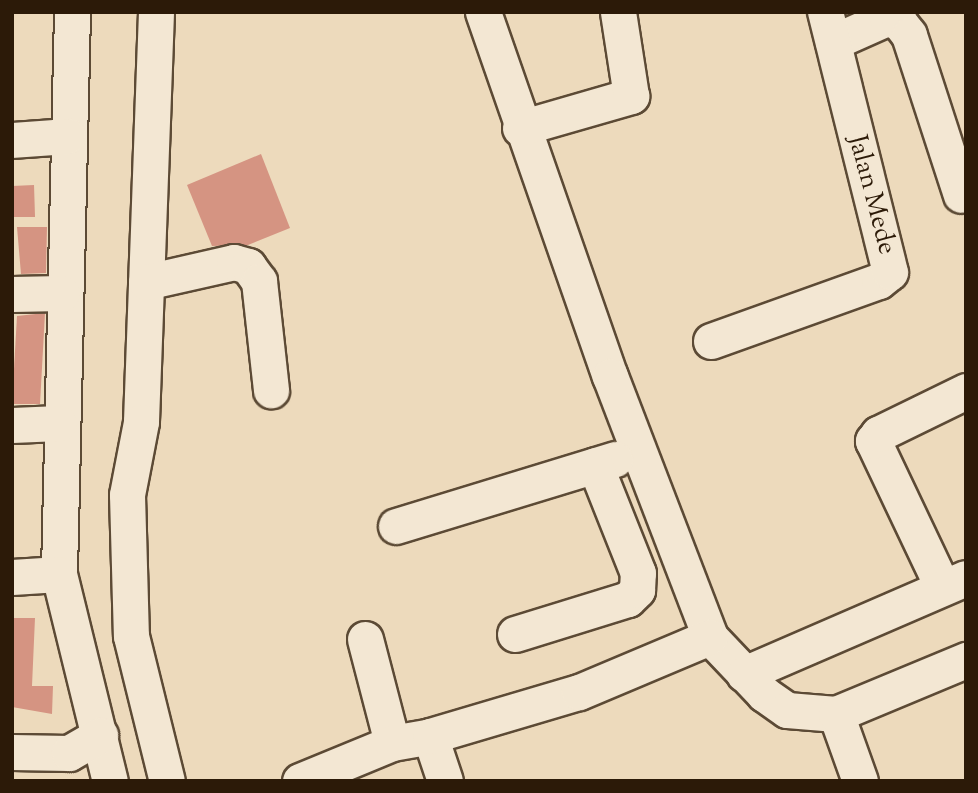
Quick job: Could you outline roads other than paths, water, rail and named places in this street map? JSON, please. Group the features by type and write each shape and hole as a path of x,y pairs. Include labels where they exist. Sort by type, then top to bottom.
{"street":[{"path":"72,12 62,293 59,573 110,781"},
{"path":"156,12 141,422 127,495 131,636 167,781"},
{"path":"483,12 520,128 710,637 744,674 787,710 836,714 966,660"},
{"path":"520,128 631,96 618,12"},
{"path":"829,27 887,18 899,22 909,35 961,195"},
{"name":"Jalan Mede","path":"711,341 879,281 890,272 829,27"},
{"path":"12,139 68,136"},
{"path":"146,282 234,262 248,266 259,281 271,390"},
{"path":"12,294 62,293"},
{"path":"744,674 787,659 954,582 873,441 878,434 966,391"},
{"path":"12,425 59,423"},
{"path":"397,526 639,451"},
{"path":"514,634 628,599 637,590 638,573 595,466"},
{"path":"12,577 59,573"},
{"path":"300,781 392,743 430,737 579,692 710,637"},
{"path":"365,639 392,743"},
{"path":"836,714 860,781"},
{"path":"12,752 69,767 100,735"},
{"path":"430,737 445,781"}]}
